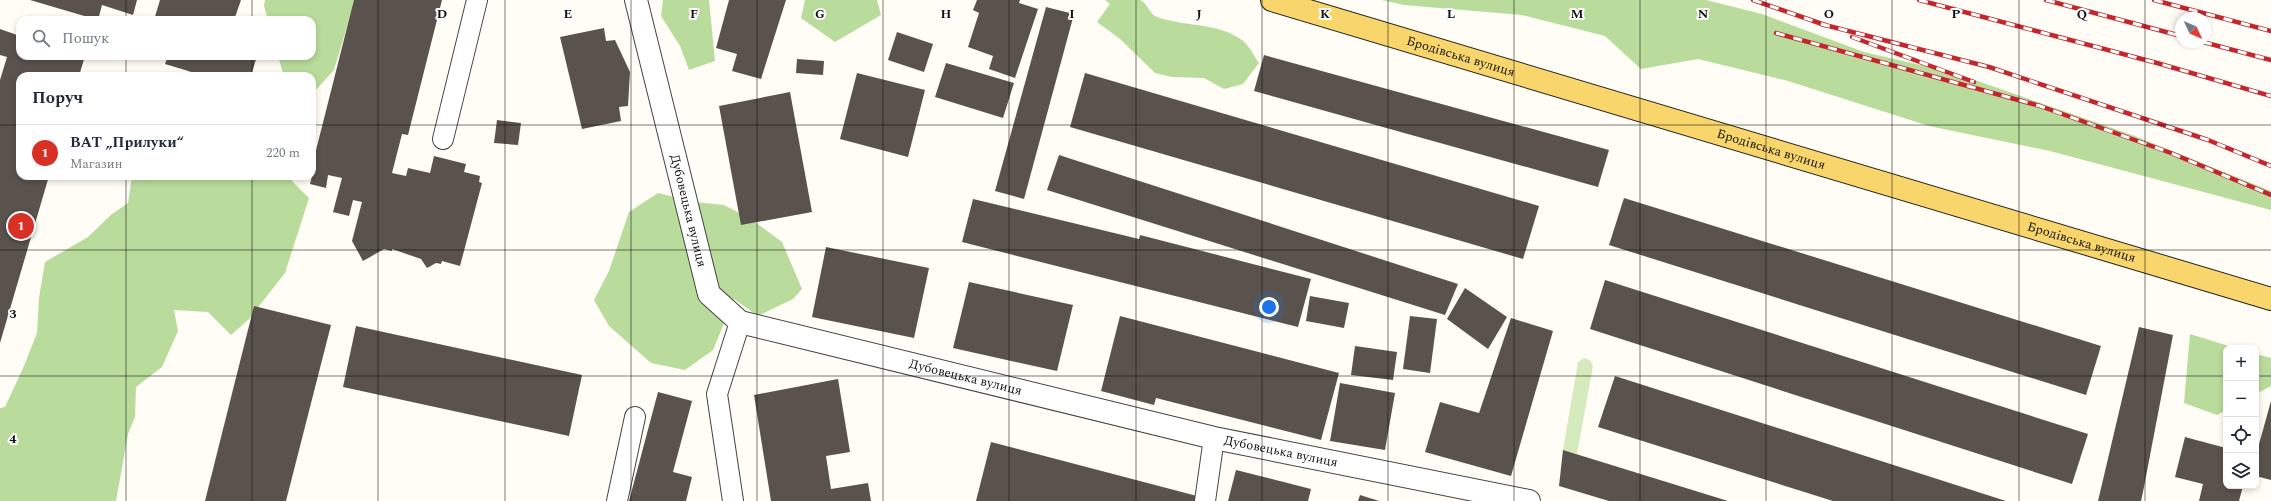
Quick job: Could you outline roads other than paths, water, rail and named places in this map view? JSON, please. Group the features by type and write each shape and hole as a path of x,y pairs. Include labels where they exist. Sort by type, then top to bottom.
{"main road":[{"name":"Бродівська вулиця","path":"1272,0 2271,299"}],"street":[{"name":"Дубовецька вулиця","path":"636,0 709,294 740,322 1214,438 1529,501"}],"lane":[{"path":"443,139 477,0"},
{"path":"733,501 717,394 740,322"},
{"path":"616,501 635,417"},
{"path":"1205,501 1214,438"}],"railway":[{"path":"1753,0 1825,25"},
{"path":"1919,0 2157,63 2271,96"},
{"path":"2046,0 2175,34"},
{"path":"2154,0 2271,31"},
{"path":"1821,24 1989,67 2208,140 2271,166"},
{"path":"1776,33 2040,106 2171,153 2271,195"},
{"path":"1852,37 1974,82"},
{"path":"2211,44 2271,60"}],"place":[{"name":"ВАТ „Прилуки“","path":"21,226"}]}
